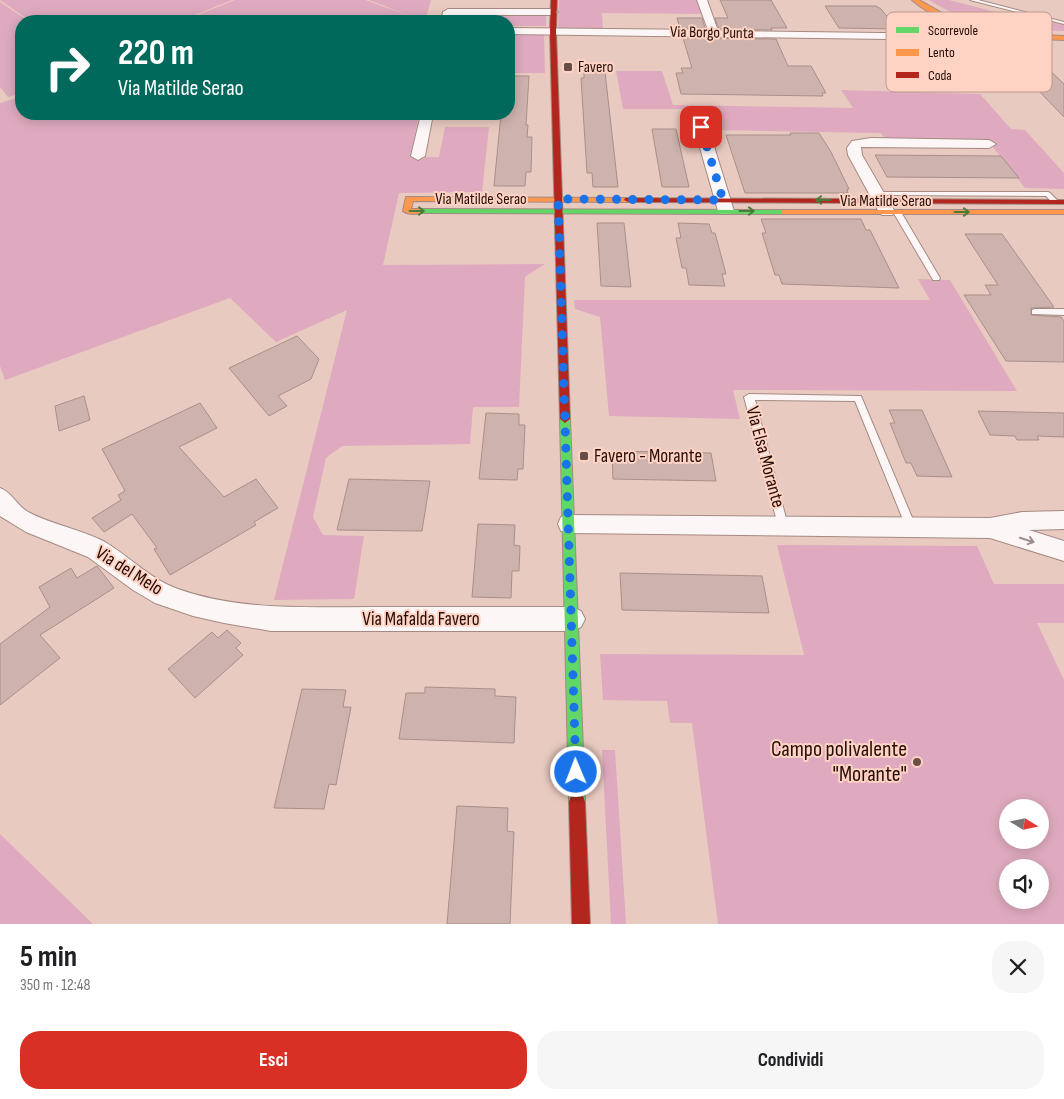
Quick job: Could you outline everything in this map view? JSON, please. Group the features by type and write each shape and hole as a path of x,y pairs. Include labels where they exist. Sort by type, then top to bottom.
{"street":[{"path":"554,0 552,31 581,924"},
{"path":"702,0 714,33"},
{"path":"915,0 933,12"},
{"path":"925,0 947,12"},
{"path":"447,15 448,12 553,12"},
{"name":"Via Borgo Punta","path":"515,31 886,35"},
{"path":"418,156 426,120"},
{"path":"701,127 725,205"},
{"path":"886,204 855,155 854,148 857,144 870,142 989,144"},
{"name":"Via Matilde Serao","path":"558,205 409,199 407,211 558,205 1060,202"},
{"name":"Via Matilde Serao","path":"886,204 1064,212"},
{"name":"Via del Melo","path":"0,497 9,512 33,525 86,544 109,556 150,588 181,602 228,613 271,619"},
{"name":"Via Elsa Morante","path":"569,524 990,528 1022,520 1064,520"},
{"name":"Via Elsa Morante","path":"990,528 1064,551"},
{"name":"Via Mafalda Favero","path":"271,619 572,619"}],"lane":[{"path":"972,0 1020,12"},
{"name":"Via Matilde Serao","path":"886,204 936,278"},
{"path":"1035,312 1064,312"},
{"name":"Via Elsa Morante","path":"783,526 749,398 858,398 911,527"}],"shaded area":[{"path":"0,0 232,0 195,15 21,15"},
{"path":"235,0 365,0 407,15 198,15"},
{"path":"369,0 431,0 427,15 408,15"},
{"path":"559,0 697,0 702,14 602,13 603,30 558,30"},
{"path":"929,0 949,0 996,12 952,12"},
{"path":"0,2 19,15 15,15 15,95 8,97 0,87"},
{"path":"515,16 546,16 546,26 515,26"},
{"path":"1052,22 1064,25 1064,31 1052,31"},
{"path":"515,34 544,34 545,73 515,73"},
{"path":"616,71 662,71 673,105 853,108 841,90 980,94 1011,129 1025,130 1064,173 1064,189 1025,188 988,141 885,139 881,133 713,130 706,109 623,109"},
{"path":"15,99 15,120 418,120 410,157 439,157 445,127 489,127 482,192 399,193 383,265 545,264 525,277 519,407 473,407 470,444 342,446 326,458 313,517 323,535 364,536 354,599 274,600 347,310 276,342 230,298 5,380 0,366 0,103"},
{"path":"918,279 950,280 1017,391 733,390 740,419 609,416 600,317 575,309 574,300 930,300"},
{"path":"777,545 977,546 994,584 1064,584 1064,623 1037,623 1064,680 1064,924 718,924 692,723 670,723 667,701 603,700 600,654 804,655"},
{"path":"602,750 615,750 626,924 611,924"},
{"path":"0,834 93,924 0,924"}],"building":[{"path":"720,0 771,0 787,28 771,28 772,30 719,29 715,18 728,18"},
{"path":"825,6 876,6 886,15 886,29 839,28"},
{"path":"677,18 702,18 705,28 680,28"},
{"path":"683,38 776,39 788,66 811,66 826,93 822,93 823,96 681,94 676,73 683,73 681,68 692,68"},
{"path":"584,72 605,72 618,187 593,187 592,173 587,173 581,78 584,78"},
{"path":"1052,72 1064,84 1064,117 1040,92 1052,92"},
{"path":"515,76 529,76 526,125 528,125 527,137 532,137 531,172 526,172 525,186 494,186 500,120 515,120"},
{"path":"652,129 676,129 689,187 662,187"},
{"path":"790,133 819,133 831,152 849,189 847,189 848,193 745,193 726,135 791,135"},
{"path":"875,155 1001,156 1019,178 887,177"},
{"path":"761,219 861,219 866,230 870,230 899,288 782,284 779,275 775,275 762,233 766,233"},
{"path":"597,223 624,223 631,287 601,286"},
{"path":"678,223 709,224 712,233 715,233 726,274 722,274 725,286 689,285 686,268 682,268 676,238 681,238"},
{"path":"965,234 1002,234 1054,307 1031,308 1031,315 1061,317 1064,321 1064,362 1006,361 964,295 991,295 985,285 998,285"},
{"path":"297,336 319,359 311,379 278,396 287,406 269,416 229,368"},
{"path":"84,396 90,420 59,431 55,406"},
{"path":"200,403 217,428 179,447 224,497 256,479 278,508 254,522 256,525 170,575 154,549 157,548 132,514 104,532 92,518 121,500 118,495 125,491 102,449"},
{"path":"889,410 922,410 952,477 917,476 911,463 906,463 890,423 895,423"},
{"path":"978,411 1064,413 1064,437 1037,436 1039,440 1017,440 1015,436 990,435"},
{"path":"486,413 519,414 519,425 525,425 523,469 518,469 517,480 479,479"},
{"path":"612,451 711,453 716,481 613,479"},
{"path":"349,479 430,481 422,531 337,530"},
{"path":"478,524 515,525 514,545 520,546 519,571 512,571 511,598 472,597"},
{"path":"97,566 114,588 40,635 60,658 0,705 0,644 50,607 39,587 71,568 77,578"},
{"path":"620,573 762,576 769,613 622,610"},
{"path":"227,630 241,643 236,648 243,655 195,698 168,669 212,632 218,638"},
{"path":"425,687 495,689 495,696 516,697 514,743 399,739 406,693 425,693"},
{"path":"302,689 346,690 343,707 351,707 336,785 329,784 324,809 274,808"},
{"path":"457,806 508,808 507,831 514,832 510,924 447,924"}],"traffic: fast":[{"path":"421,211 784,212"},
{"path":"565,419 577,802"}],"traffic: slow":[{"path":"915,0 934,12"},
{"path":"1052,37 1064,38"},
{"path":"421,211 407,211 409,199 628,200"},
{"path":"784,212 1064,212"}],"traffic: jam":[{"path":"554,0 553,31 565,419"},
{"path":"628,200 1064,202"},
{"path":"577,802 581,924"}],"place":[{"name":"Favero","path":"568,67"},
{"name":"Favero - Morante","path":"584,456"},
{"name":"Campo polivalente \"Morante\"","path":"917,762"}],"route":[{"path":"576,772 558,199 723,200 701,127"}]}
